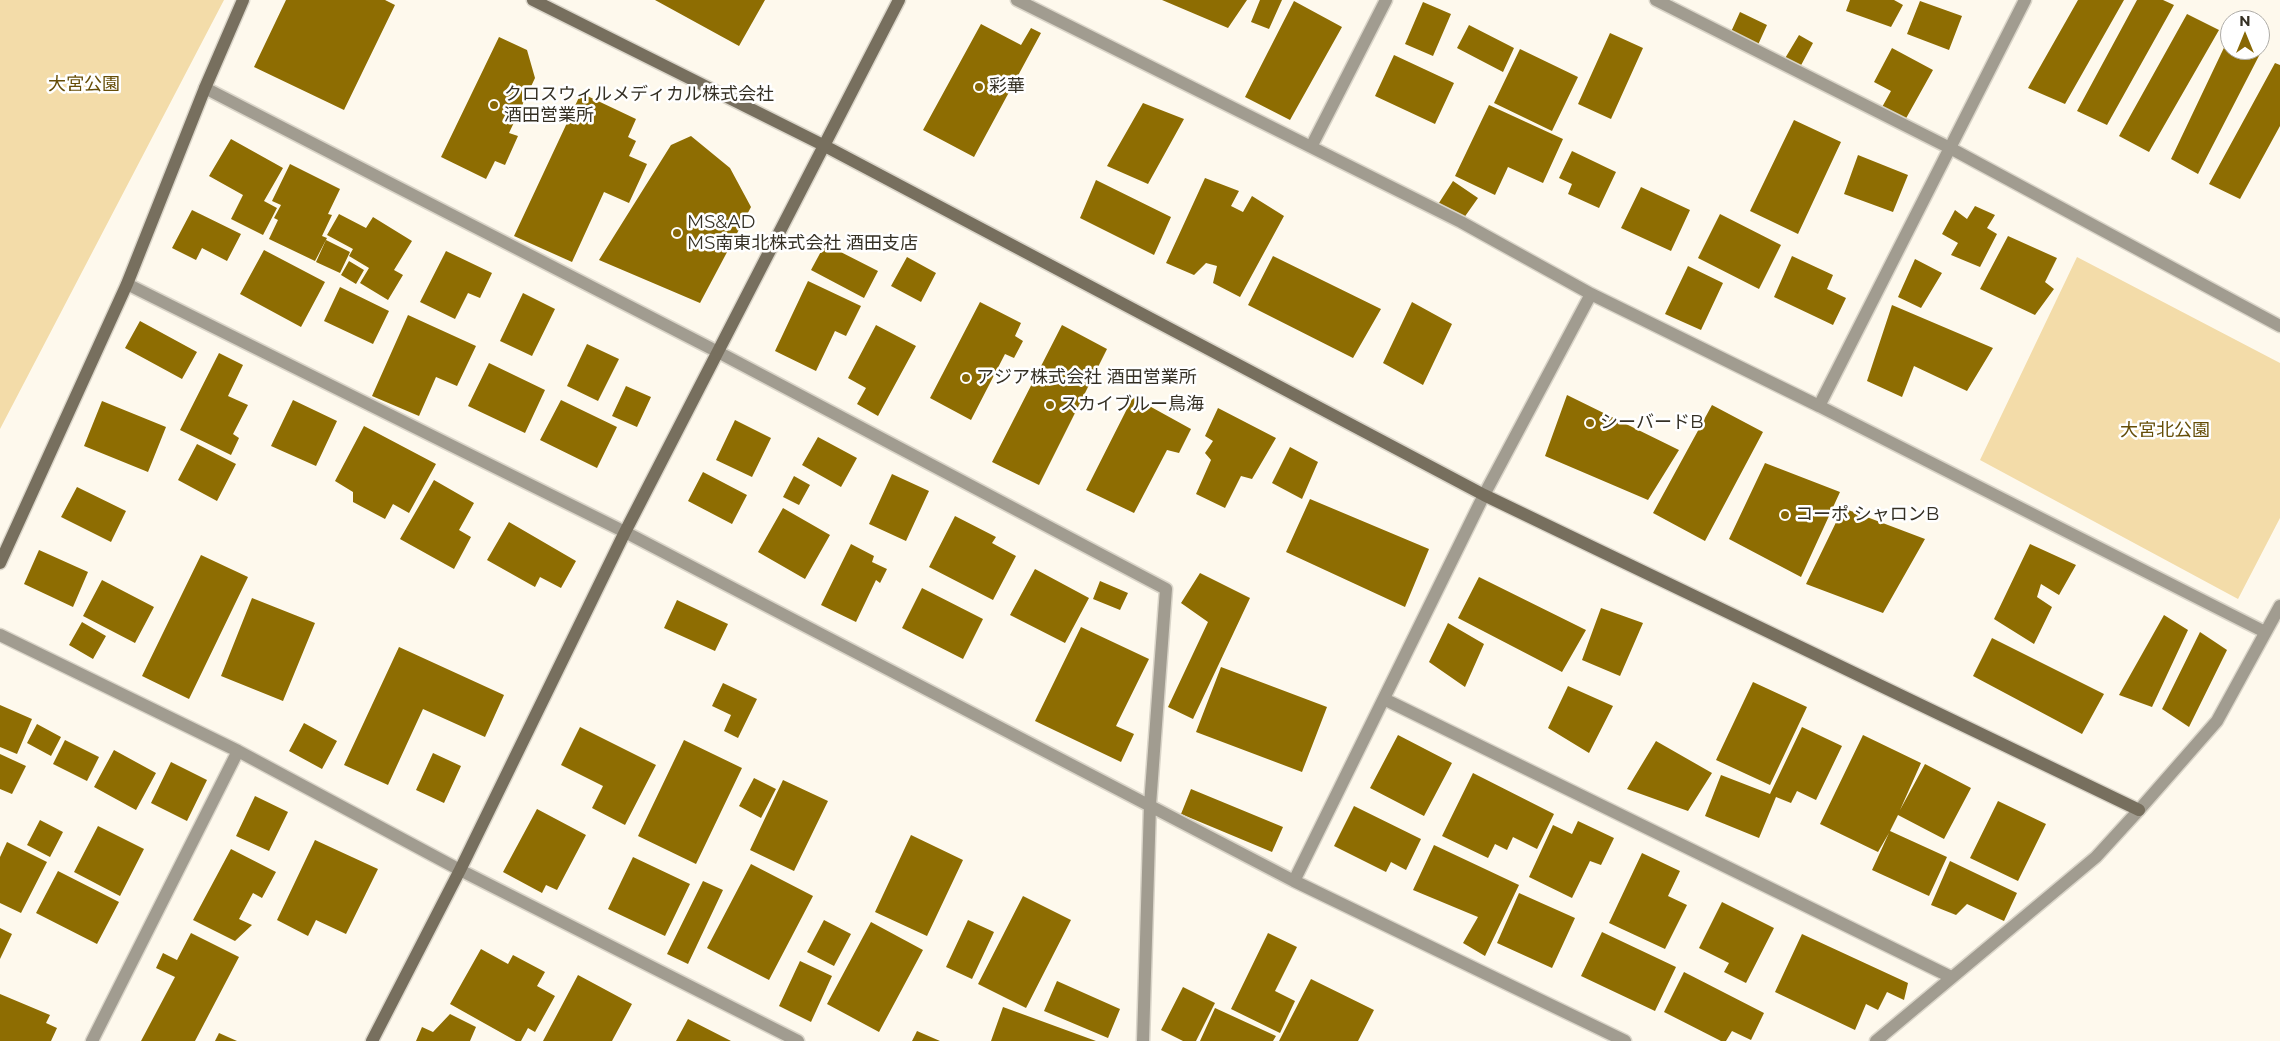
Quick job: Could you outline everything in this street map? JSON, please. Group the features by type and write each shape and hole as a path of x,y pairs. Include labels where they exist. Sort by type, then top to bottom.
{"street":[{"path":"0,563 127,284 205,88 243,0"},
{"path":"533,0 823,145 1484,494 2139,810"},
{"path":"372,1041 460,870 624,532 899,0"},
{"path":"1018,0 1461,222 1591,294 1819,406 2265,632"},
{"path":"1311,147 1386,0"},
{"path":"1656,0 1950,148 2280,326"},
{"path":"1819,406 2025,0"},
{"path":"205,88 718,352 1166,589 1150,805 1143,1041"},
{"path":"127,284 624,532 1294,881 1625,1041"},
{"path":"1294,881 1484,494 1591,294"},
{"path":"1876,1041 2096,857 2217,720 2280,606"},
{"path":"0,635 238,751 460,870 798,1041"},
{"path":"1384,699 1951,977"},
{"path":"92,1041 238,751"}],"green space":[{"name":"大宮公園","path":"0,0 224,0 0,429"},
{"name":"大宮北公園","path":"2077,257 2280,363 2280,518 2238,599 1980,460"}],"building":[{"path":"286,0 385,0 395,5 344,110 254,67"},
{"path":"655,0 765,0 739,46"},
{"path":"1162,0 1247,0 1228,28"},
{"path":"1260,0 1282,0 1269,29 1251,22"},
{"path":"1850,0 1894,0 1903,5 1891,27 1846,11"},
{"path":"2078,0 2124,0 2065,104 2028,88"},
{"path":"2137,0 2163,0 2174,5 2107,125 2077,111"},
{"path":"1294,1 1342,27 1290,120 1245,97"},
{"path":"1920,1 1962,16 1949,50 1907,34"},
{"path":"1423,2 1451,14 1433,56 1405,44"},
{"path":"1740,12 1767,25 1757,47 1730,34"},
{"path":"2187,14 2219,30 2149,152 2119,136"},
{"name":"彩華","path":"981,24 1021,45 1031,28 1041,33 974,157 923,130"},
{"path":"1469,25 1514,48 1503,72 1457,48"},
{"path":"1610,33 1643,48 1611,119 1578,104"},
{"path":"1799,35 1813,43 1799,69 1784,60"},
{"name":"クロスウィルメディカル株式会社 酒田営業所","path":"499,37 527,50 535,78 509,133 518,136 505,165 495,161 486,179 441,157"},
{"path":"1892,48 1933,70 1904,122 1881,109 1891,91 1874,82"},
{"path":"1520,49 1578,77 1552,131 1494,103"},
{"path":"1394,55 1454,83 1435,124 1375,96"},
{"path":"2220,56 2220,60 2257,60 2198,174 2171,159"},
{"path":"2275,63 2280,65 2280,126 2240,199 2209,184"},
{"path":"581,93 636,119 628,137 636,141 629,156 647,164 629,203 604,192 572,262 514,236"},
{"path":"1143,103 1184,119 1148,184 1107,166"},
{"path":"1489,105 1563,139 1543,183 1508,167 1495,195 1455,176"},
{"path":"1794,120 1841,142 1798,234 1750,211"},
{"name":"MS&AD MS南東北株式会社 酒田支店","path":"691,136 730,168 751,207 700,303 599,260 671,145"},
{"path":"231,139 283,168 264,201 277,208 263,235 231,219 243,195 209,176"},
{"path":"1572,151 1616,172 1599,208 1568,194 1572,184 1559,178"},
{"path":"1858,155 1908,175 1893,212 1844,194"},
{"path":"290,164 340,189 328,214 332,215 322,236 327,238 315,261 269,239 278,220 274,218 281,205 272,201"},
{"path":"1205,178 1239,191 1231,206 1243,212 1252,196 1284,216 1240,297 1213,283 1217,266 1206,263 1194,275 1166,263"},
{"path":"1096,180 1171,217 1154,255 1080,218"},
{"path":"1453,181 1478,198 1461,222 1437,206"},
{"path":"1641,187 1690,210 1671,251 1621,228"},
{"path":"1975,206 1995,215 1987,228 1997,234 1980,267 1951,255 1958,243 1942,234 1955,210 1967,219"},
{"path":"192,210 241,234 227,261 202,248 196,260 172,248"},
{"path":"339,214 366,228 373,217 412,241 394,270 403,275 388,300 360,283 369,268 349,256 353,249 327,235"},
{"path":"1720,214 1781,245 1759,289 1698,258"},
{"path":"2008,236 2057,258 2045,282 2054,289 2035,315 1980,289"},
{"path":"326,240 350,252 340,273 316,262"},
{"path":"825,244 878,271 864,298 811,270"},
{"path":"264,250 325,282 301,327 240,294"},
{"path":"446,251 492,273 480,298 468,293 455,319 420,302"},
{"path":"1273,256 1381,309 1353,358 1248,305"},
{"path":"1792,256 1833,275 1827,289 1846,298 1833,325 1774,297"},
{"path":"907,257 936,273 921,302 891,286"},
{"path":"1915,259 1942,273 1921,308 1898,297"},
{"path":"349,261 364,270 356,284 341,275"},
{"path":"1688,266 1723,283 1701,330 1665,314"},
{"path":"808,281 861,306 846,336 835,331 816,371 775,351"},
{"path":"340,287 389,311 373,344 324,321"},
{"path":"523,293 555,309 532,356 500,341"},
{"name":"アジア株式会社 酒田営業所","path":"980,302 1021,323 1015,336 1023,341 1014,358 1005,354 971,420 930,398"},
{"path":"1412,302 1452,324 1423,385 1383,363"},
{"path":"1892,305 1993,348 1967,391 1914,366 1902,397 1867,381"},
{"path":"408,315 476,346 457,386 436,377 419,416 372,396"},
{"path":"140,321 197,352 182,379 125,348"},
{"path":"876,325 916,346 878,416 857,404 866,388 848,378"},
{"name":"スカイブルー鳥海","path":"1062,325 1107,349 1039,485 992,462"},
{"path":"587,344 619,359 598,401 567,386"},
{"path":"219,353 243,365 228,396 248,405 233,434 239,438 231,455 180,430"},
{"path":"489,363 545,390 525,433 468,406"},
{"path":"626,386 651,397 637,427 612,416"},
{"name":"シーバードB","path":"1567,395 1679,450 1648,500 1545,456"},
{"path":"1133,397 1191,429 1179,453 1167,450 1134,513 1086,490"},
{"path":"293,400 337,421 316,466 271,446"},
{"path":"561,400 617,427 597,468 540,440"},
{"path":"102,401 166,427 148,472 84,446"},
{"path":"1712,405 1763,432 1705,541 1653,513"},
{"path":"1218,408 1276,438 1252,479 1241,476 1225,508 1196,494 1211,460 1205,453 1213,441 1205,436"},
{"path":"735,420 771,438 752,477 716,460"},
{"path":"364,426 436,464 409,513 393,504 385,519 353,502 353,492 335,481"},
{"path":"818,437 857,458 841,487 802,465"},
{"path":"197,444 236,464 217,501 178,480"},
{"path":"1290,447 1318,462 1302,499 1272,483"},
{"name":"コーポ シャロンB","path":"1765,463 1840,492 1801,577 1729,539"},
{"path":"703,472 747,495 732,524 688,501"},
{"path":"892,474 929,491 906,541 869,524"},
{"path":"794,476 810,485 799,505 783,497"},
{"path":"434,480 474,503 459,530 471,537 454,569 400,539"},
{"path":"77,487 126,511 111,542 61,517"},
{"path":"1310,499 1429,549 1405,607 1286,552"},
{"path":"783,508 830,535 805,579 758,552"},
{"path":"1843,508 1925,539 1883,613 1806,584"},
{"path":"955,516 996,537 992,543 1016,556 993,600 929,567"},
{"path":"509,522 576,561 561,588 540,577 535,587 487,560"},
{"path":"851,544 874,556 872,562 887,569 880,583 876,580 856,622 821,605"},
{"path":"2030,544 2076,565 2059,595 2041,584 2037,597 2052,607 2034,644 1994,619"},
{"path":"39,550 88,572 73,607 24,584"},
{"path":"201,555 248,577 189,699 142,676"},
{"path":"1035,569 1089,598 1065,643 1010,615"},
{"path":"1200,573 1250,598 1193,719 1168,707 1208,622 1181,603"},
{"path":"1479,577 1586,630 1562,672 1458,618"},
{"path":"102,580 154,607 135,643 83,616"},
{"path":"1100,581 1128,593 1120,610 1093,599"},
{"path":"922,588 983,619 963,659 902,628"},
{"path":"252,598 315,623 283,701 221,676"},
{"path":"677,600 728,624 715,651 664,628"},
{"path":"1601,608 1643,623 1620,676 1582,660"},
{"path":"2164,615 2188,630 2152,707 2119,695"},
{"path":"82,622 106,636 93,659 69,645"},
{"path":"1448,623 1484,644 1465,687 1429,662"},
{"path":"1081,627 1149,659 1116,726 1134,734 1121,762 1035,721"},
{"path":"2200,632 2227,650 2189,727 2162,709"},
{"path":"1992,638 2104,694 2082,734 1973,676"},
{"path":"399,647 504,695 485,737 423,709 388,785 344,765"},
{"path":"1221,667 1327,707 1302,772 1196,732"},
{"path":"1753,682 1807,707 1770,785 1716,760"},
{"path":"723,683 757,699 738,738 724,731 731,715 712,706"},
{"path":"1568,686 1613,706 1589,753 1548,728"},
{"path":"0,705 32,719 17,754 0,747"},
{"path":"304,723 337,741 322,769 289,751"},
{"path":"37,724 61,737 51,756 27,743"},
{"path":"580,727 656,765 625,825 592,808 603,786 561,765"},
{"path":"1802,727 1842,746 1816,800 1797,791 1791,803 1776,797 1759,838 1705,816 1721,775 1770,794"},
{"path":"1398,735 1452,763 1424,816 1370,788"},
{"path":"1863,735 1921,763 1900,810 1925,764 1971,788 1944,839 1898,815 1890,831 1947,857 1929,896 1872,870 1889,833 1878,852 1820,824"},
{"path":"65,740 99,757 87,781 53,764"},
{"path":"684,740 742,768 696,864 638,836"},
{"path":"1656,741 1712,773 1688,811 1627,789"},
{"path":"114,750 156,773 136,810 94,787"},
{"path":"433,753 461,766 444,803 416,790"},
{"path":"0,754 26,766 12,794 0,789"},
{"path":"171,762 207,780 187,821 151,803"},
{"path":"1473,773 1554,814 1537,849 1513,837 1507,850 1495,844 1488,858 1442,836"},
{"path":"754,778 776,789 761,818 739,806"},
{"path":"783,780 828,801 794,871 750,850"},
{"path":"1191,789 1283,827 1272,852 1181,814"},
{"path":"255,796 288,812 269,851 236,836"},
{"path":"1998,801 2046,824 2018,881 1970,858"},
{"path":"1354,806 1421,839 1406,870 1391,862 1386,872 1334,846"},
{"path":"537,809 586,835 557,890 546,885 542,893 503,872"},
{"path":"40,820 63,832 50,857 27,845"},
{"path":"1578,821 1614,838 1601,865 1590,861 1572,898 1529,877 1553,825 1572,834"},
{"path":"98,826 144,849 120,896 74,872"},
{"path":"911,835 963,860 927,936 875,912"},
{"path":"315,840 378,869 346,934 316,920 308,936 277,920"},
{"path":"7,842 47,862 21,913 0,903 0,857"},
{"path":"1434,845 1519,885 1485,956 1463,943 1478,917 1413,890"},
{"path":"231,849 276,872 262,898 253,893 239,919 252,925 235,941 193,920"},
{"path":"1642,853 1680,871 1668,896 1687,905 1665,949 1609,923"},
{"path":"633,857 690,884 665,936 608,909"},
{"path":"1950,861 2017,893 2004,921 1967,904 1956,915 1931,905"},
{"path":"751,864 813,896 769,980 707,948"},
{"path":"58,871 119,902 97,944 36,913"},
{"path":"703,881 723,890 688,964 667,954"},
{"path":"1519,893 1575,918 1552,968 1497,943"},
{"path":"1023,896 1071,920 1026,1008 978,984"},
{"path":"1722,902 1774,928 1746,983 1724,972 1729,963 1699,948"},
{"path":"824,920 851,934 834,966 807,952"},
{"path":"968,920 994,932 972,979 946,967"},
{"path":"871,922 923,950 879,1032 827,1004"},
{"path":"0,928 12,934 0,959"},
{"path":"1602,932 1676,967 1655,1011 1581,976"},
{"path":"191,933 239,957 195,1041 141,1041 175,977 156,968 163,953 177,960"},
{"path":"1268,933 1297,947 1275,991 1295,1001 1280,1033 1231,1009"},
{"path":"1802,934 1908,983 1904,1000 1887,992 1878,1010 1866,1004 1855,1030 1775,992"},
{"path":"481,949 508,964 513,955 545,972 537,986 555,996 535,1032 528,1028 521,1041 516,1041 450,1004"},
{"path":"800,961 832,976 811,1022 779,1006"},
{"path":"1684,972 1764,1013 1751,1040 1732,1031 1726,1041 1721,1041 1664,1012"},
{"path":"578,975 632,1004 612,1041 543,1041"},
{"path":"1311,979 1374,1010 1358,1041 1279,1041"},
{"path":"1057,981 1120,1009 1108,1038 1044,1011"},
{"path":"1183,987 1215,1003 1196,1041 1183,1041 1161,1030"},
{"path":"0,994 50,1015 46,1023 57,1028 51,1041 0,1041"},
{"path":"1003,1007 1096,1041 991,1041"},
{"path":"1215,1008 1276,1036 1273,1041 1200,1041"},
{"path":"450,1014 476,1027 470,1041 416,1041 422,1027 433,1032"},
{"path":"688,1019 731,1041 676,1041"},
{"path":"917,1031 940,1041 912,1041"},
{"path":"219,1033 237,1041 215,1041"}],"place":[{"name":"彩華","path":"979,87"},
{"name":"クロスウィルメディカル株式会社 酒田営業所","path":"494,105"},
{"name":"MS&AD MS南東北株式会社 酒田支店","path":"677,233"},
{"name":"アジア株式会社 酒田営業所","path":"966,378"},
{"name":"スカイブルー鳥海","path":"1050,405"},
{"name":"シーバードB","path":"1590,423"},
{"name":"コーポ シャロンB","path":"1785,515"}]}
